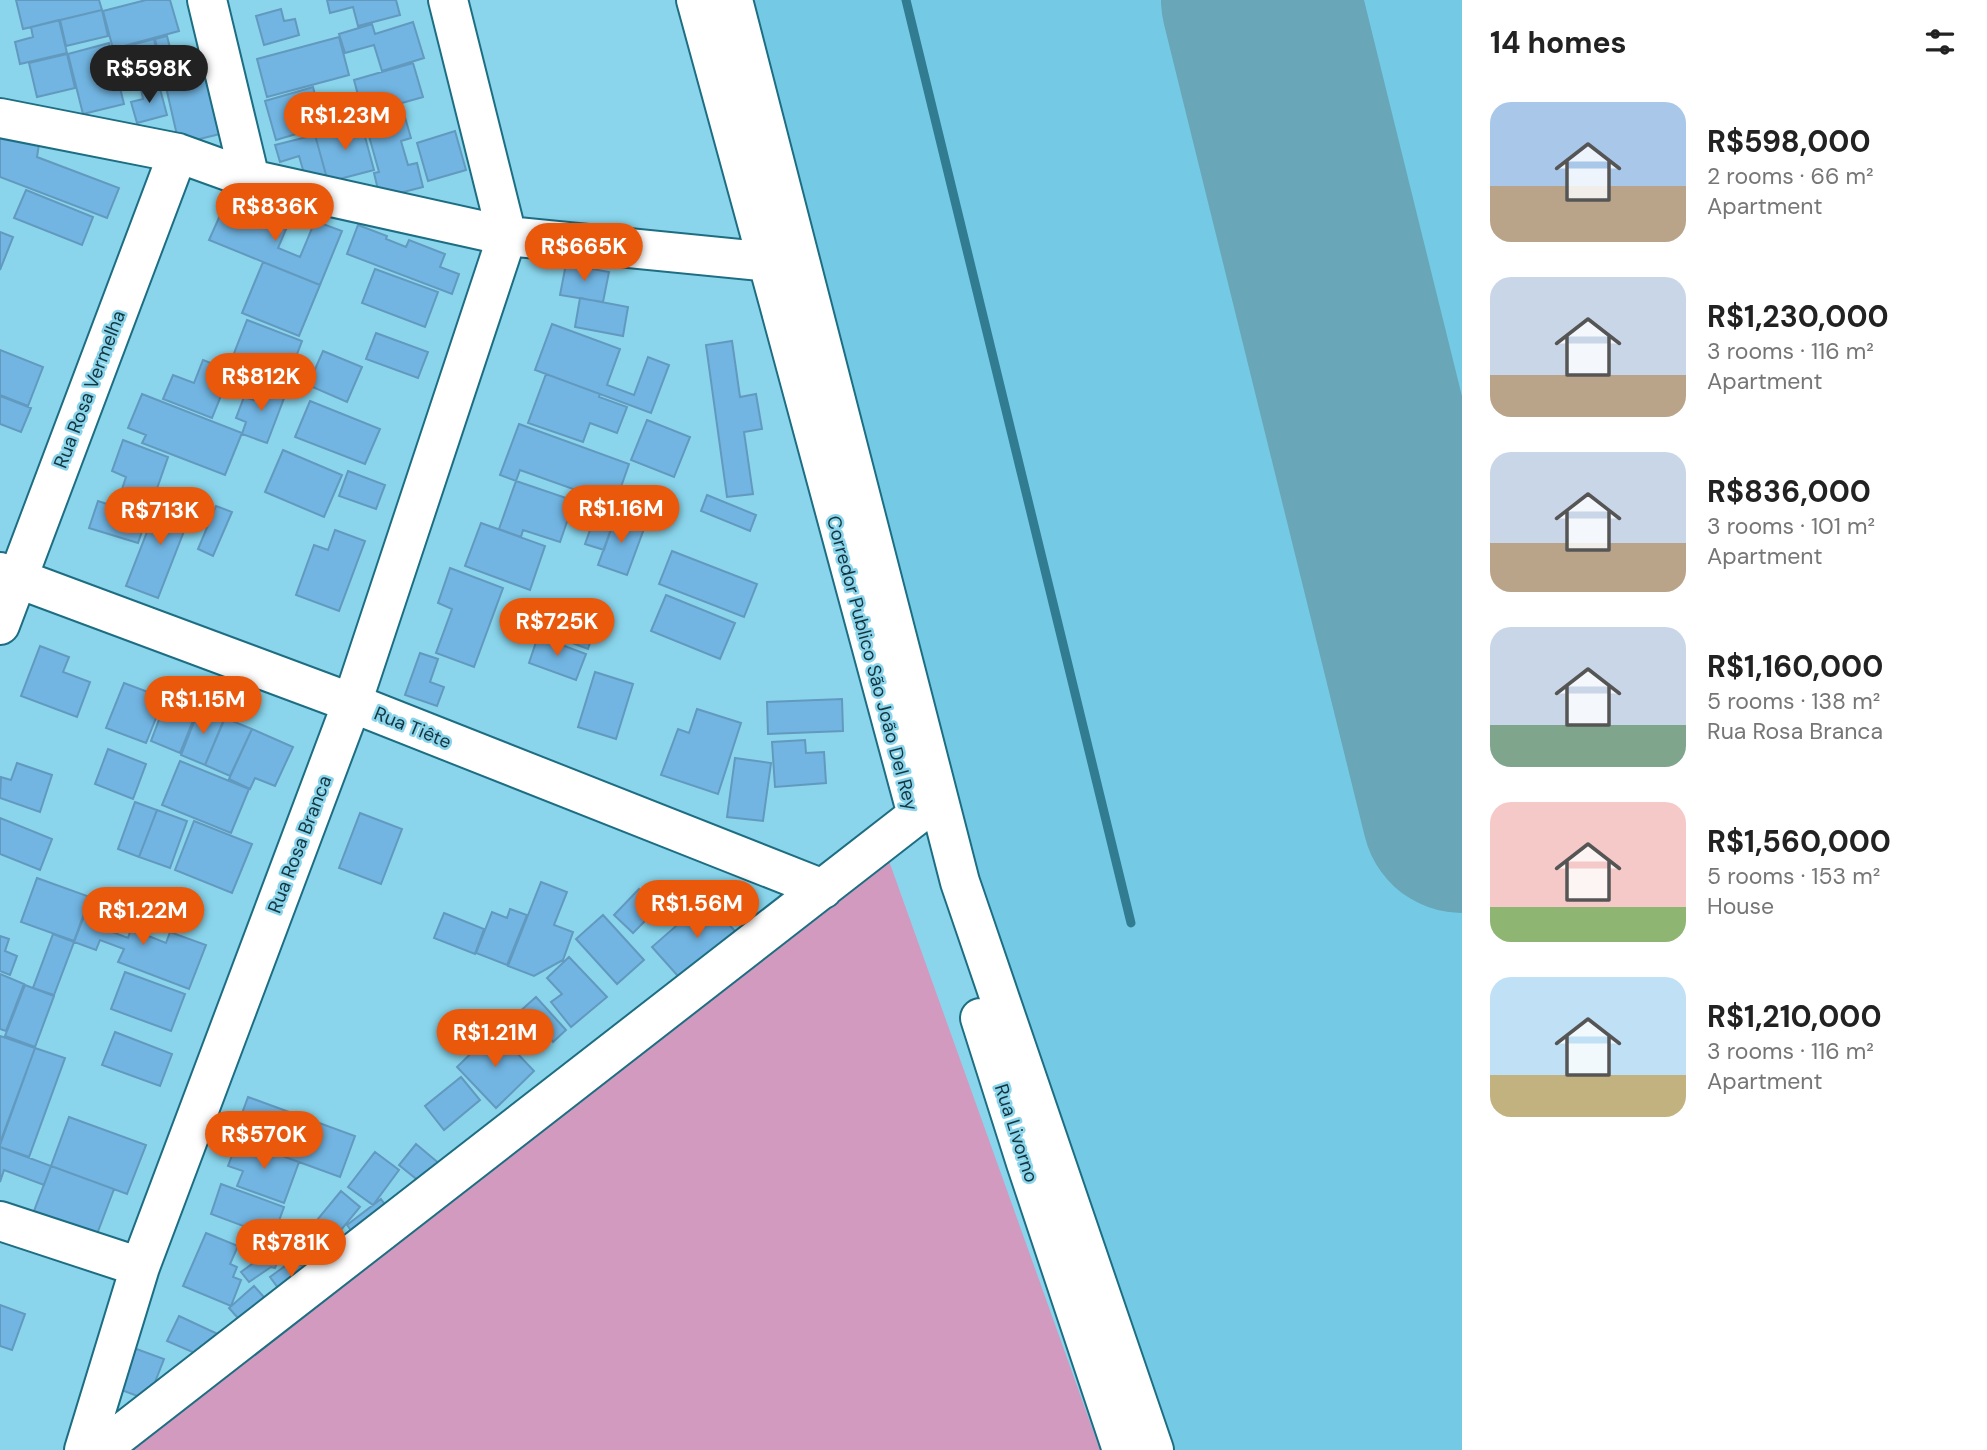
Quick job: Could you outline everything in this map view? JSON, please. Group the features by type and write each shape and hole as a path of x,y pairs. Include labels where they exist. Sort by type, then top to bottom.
{"street":[{"path":"206,0 250,179"},
{"path":"448,0 507,236"},
{"name":"Corredor Publico São João Del Rey","path":"100,1450 916,816 769,262 696,0"},
{"path":"733,0 960,882 1154,1450"},
{"path":"2,109 178,153 250,179 507,236 769,262"},
{"name":"Rua Rosa Vermelha","path":"0,625 9,575 178,153"},
{"name":"Rua Rosa Branca","path":"84,1450 140,1267 352,703 507,236"},
{"name":"Rua Tiête","path":"9,575 352,703 823,889"},
{"name":"Rua Livorno","path":"916,816 1022,1150 1122,1450"},
{"path":"0,1221 140,1267"}],"shaded area":[{"path":"718,0 1462,0 1462,1450 1142,1450"},
{"path":"884,847 1100,1450 93,1450"}],"building":[{"path":"16,0 99,0 102,10 23,29"},
{"path":"146,0 170,0 179,31 113,49 103,11"},
{"path":"327,0 396,0 400,15 358,26 353,7 330,13"},
{"path":"281,9 284,21 295,19 299,35 264,45 256,16"},
{"path":"102,10 108,36 66,46 60,20"},
{"path":"59,20 67,53 20,64 15,42 33,37 31,27"},
{"path":"413,22 424,58 382,71 374,45 345,53 339,34 372,24 375,34"},
{"path":"167,36 175,67 203,60 220,134 179,144 155,39"},
{"path":"339,37 349,75 267,97 257,59"},
{"path":"154,39 160,66 119,76 112,50"},
{"path":"109,43 124,104 83,114 68,54"},
{"path":"67,54 75,88 37,97 29,63"},
{"path":"413,63 423,97 363,114 354,80"},
{"path":"159,85 167,115 137,123 131,102 143,99 141,89"},
{"path":"313,87 323,126 276,140 265,101"},
{"path":"402,107 411,138 401,141 408,165 417,163 423,187 380,198 374,173 379,172 367,129 377,126 373,115"},
{"path":"361,122 374,170 328,182 315,135"},
{"path":"455,131 466,170 428,181 417,143"},
{"path":"315,135 328,182 305,177 299,156 280,162 275,145"},
{"path":"0,137 39,144 37,157 119,188 107,218 0,177"},
{"path":"26,190 93,217 82,245 14,218"},
{"path":"226,202 287,227 278,248 300,257 315,221 342,231 320,285 209,240"},
{"path":"358,225 406,247 409,240 445,254 440,267 459,274 452,294 347,254"},
{"path":"0,232 13,237 0,270"},
{"path":"263,262 320,285 299,336 242,313"},
{"path":"566,264 609,272 603,302 560,295"},
{"path":"375,269 438,292 425,327 362,303"},
{"path":"580,298 628,307 623,336 575,327"},
{"path":"247,320 302,341 286,383 231,361"},
{"path":"552,324 620,349 607,385 634,395 648,357 669,365 651,413 535,370"},
{"path":"376,333 428,352 418,378 366,359"},
{"path":"732,341 740,397 756,394 762,429 744,432 753,494 727,497 706,345"},
{"path":"0,350 43,367 28,406 0,395"},
{"path":"323,351 362,367 347,402 308,385"},
{"path":"203,360 231,371 212,418 163,399 173,375 194,383"},
{"path":"546,374 627,407 617,433 590,423 583,442 528,423"},
{"path":"261,383 286,393 267,443 242,434 246,422 236,418 244,397 254,400"},
{"path":"142,394 242,433 225,475 142,443 146,435 128,428"},
{"path":"0,396 31,408 21,432 0,424"},
{"path":"310,401 380,429 365,464 295,437"},
{"path":"647,420 690,437 674,477 631,460"},
{"path":"519,424 629,464 615,504 520,470 516,481 500,475"},
{"path":"123,440 168,457 138,543 89,528 98,501 116,507 126,477 112,471"},
{"path":"283,450 342,475 324,517 265,492"},
{"path":"348,471 385,485 376,509 339,496"},
{"path":"516,481 616,515 604,550 585,544 591,527 568,519 560,542 523,530 521,537 499,529"},
{"path":"707,495 756,515 750,531 701,511"},
{"path":"161,496 193,508 158,598 126,586"},
{"path":"216,506 232,512 213,556 198,549"},
{"path":"616,515 645,526 627,575 598,565"},
{"path":"481,523 545,546 530,590 465,566"},
{"path":"335,530 365,541 339,611 296,595 314,545 328,550"},
{"path":"672,551 757,584 744,617 659,584"},
{"path":"450,568 503,588 474,667 436,653 452,609 438,603"},
{"path":"666,595 735,623 720,659 651,631"},
{"path":"550,606 597,622 588,649 540,631"},
{"path":"538,636 586,654 576,680 529,663"},
{"path":"40,646 69,657 63,672 90,682 77,717 21,696"},
{"path":"420,653 438,659 430,682 444,687 437,706 405,695"},
{"path":"595,672 633,684 616,739 578,727"},
{"path":"124,683 164,698 146,743 106,728"},
{"path":"168,696 198,708 180,753 151,741"},
{"path":"842,699 843,731 768,734 767,702"},
{"path":"200,707 225,717 205,765 181,755"},
{"path":"697,709 741,723 718,794 661,775 678,729 689,733"},
{"path":"225,718 252,729 230,776 205,765"},
{"path":"252,729 293,747 275,786 255,778 250,789 229,779"},
{"path":"805,740 806,753 824,752 826,783 775,787 772,742"},
{"path":"108,749 146,764 133,799 95,784"},
{"path":"735,758 771,763 763,821 727,817"},
{"path":"180,761 249,789 231,833 162,805"},
{"path":"17,763 52,775 40,812 0,798 1,777 11,780"},
{"path":"135,802 157,810 139,857 118,849"},
{"path":"157,810 187,821 170,868 139,857"},
{"path":"360,813 402,829 381,884 339,868"},
{"path":"0,818 52,839 40,870 0,854"},
{"path":"194,821 252,844 232,893 175,870"},
{"path":"37,878 90,897 74,941 21,922"},
{"path":"541,882 567,892 554,925 573,932 563,960 534,976 508,966"},
{"path":"639,889 658,908 633,933 614,915"},
{"path":"92,896 114,904 104,929 128,938 131,929 166,943 170,932 206,945 189,989 118,962 124,949 100,940 96,950 74,942"},
{"path":"702,898 731,908 726,921 740,937 686,985 652,947 699,906"},
{"path":"510,909 527,915 507,965 476,953 492,912 507,918"},
{"path":"444,913 484,929 475,954 434,938"},
{"path":"603,915 644,960 617,984 576,939"},
{"path":"53,934 74,942 54,995 33,988"},
{"path":"0,936 9,939 5,951 17,956 10,975 0,971"},
{"path":"569,957 607,997 571,1027 551,1002 562,994 547,978"},
{"path":"125,972 185,994 171,1031 111,1009"},
{"path":"0,974 24,984 6,1031 0,1029"},
{"path":"25,985 54,996 35,1047 5,1036"},
{"path":"536,997 566,1030 553,1042 540,1027 515,1049 499,1030"},
{"path":"495,1030 534,1071 496,1108 457,1067"},
{"path":"115,1032 172,1054 160,1086 102,1065"},
{"path":"0,1036 35,1048 1,1140 0,1140"},
{"path":"35,1048 65,1058 29,1157 0,1145"},
{"path":"461,1077 480,1100 444,1130 425,1106"},
{"path":"248,1097 355,1136 340,1177 233,1138"},
{"path":"69,1117 146,1145 127,1194 51,1166"},
{"path":"238,1140 299,1162 284,1203 237,1186 243,1171 228,1166"},
{"path":"416,1144 447,1170 430,1190 399,1165"},
{"path":"0,1147 51,1166 44,1185 4,1170 0,1182"},
{"path":"375,1152 399,1170 373,1205 348,1187"},
{"path":"51,1166 114,1189 97,1234 34,1211"},
{"path":"221,1184 284,1207 273,1237 211,1214"},
{"path":"341,1191 360,1207 336,1236 317,1220"},
{"path":"381,1199 393,1216 359,1241 347,1225"},
{"path":"313,1224 332,1243 309,1265 291,1245"},
{"path":"206,1233 238,1246 230,1264 237,1267 233,1277 241,1280 231,1306 183,1286"},
{"path":"253,1242 281,1252 275,1268 271,1267 249,1282 241,1272 256,1261 247,1258"},
{"path":"296,1258 313,1281 287,1300 270,1277"},
{"path":"254,1286 271,1305 246,1327 229,1308"},
{"path":"0,1305 25,1314 12,1350 0,1346"},
{"path":"179,1316 222,1336 211,1360 167,1341"},
{"path":"131,1347 164,1359 148,1400 116,1388"}],"waterway":[{"path":"906,0 1131,923"}],"runway":[{"path":"1261,0 1462,813"}]}
